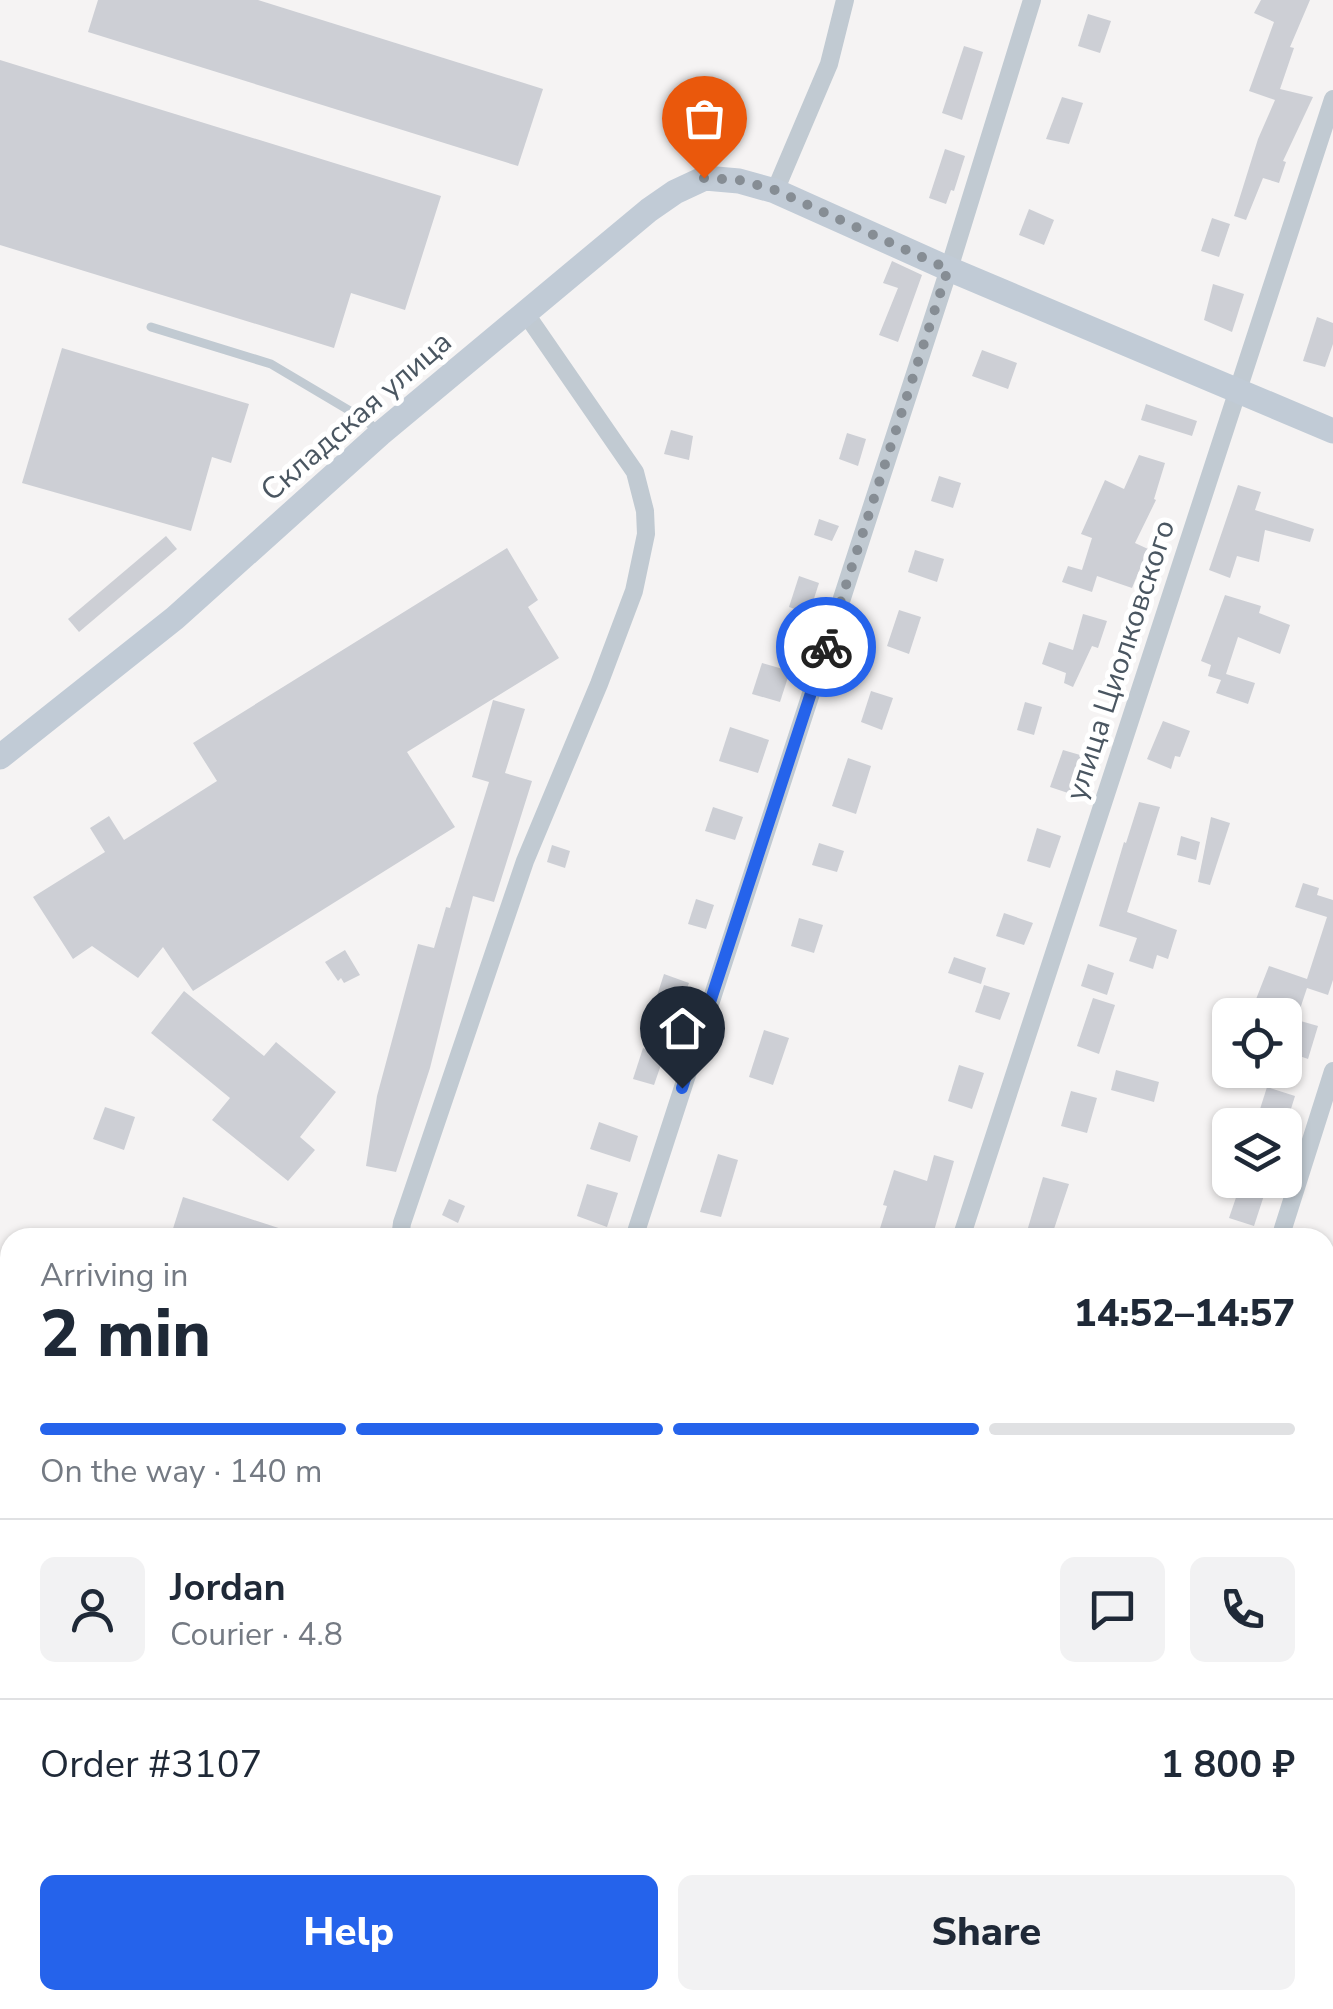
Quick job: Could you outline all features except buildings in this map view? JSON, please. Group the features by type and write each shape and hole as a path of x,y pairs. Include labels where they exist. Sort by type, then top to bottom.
{"street":[{"path":"775,190 829,64 845,0"},
{"path":"637,1228 1032,0"},
{"name":"улица Циолковского","path":"964,1228 1333,100"},
{"name":"Складская улица","path":"0,757 175,618 380,434 648,210 704,178 739,180 775,190 948,269 1333,431"},
{"path":"402,1228 525,861 634,591 646,534 645,510 635,472 526,314"},
{"path":"1283,1228 1333,1071"}],"lane":[{"path":"151,328 271,364 367,421 380,434"}],"way so far":[{"path":"704,178 739,180 775,190 948,269 826,647"}],"route":[{"path":"682,1088 826,647"}]}
